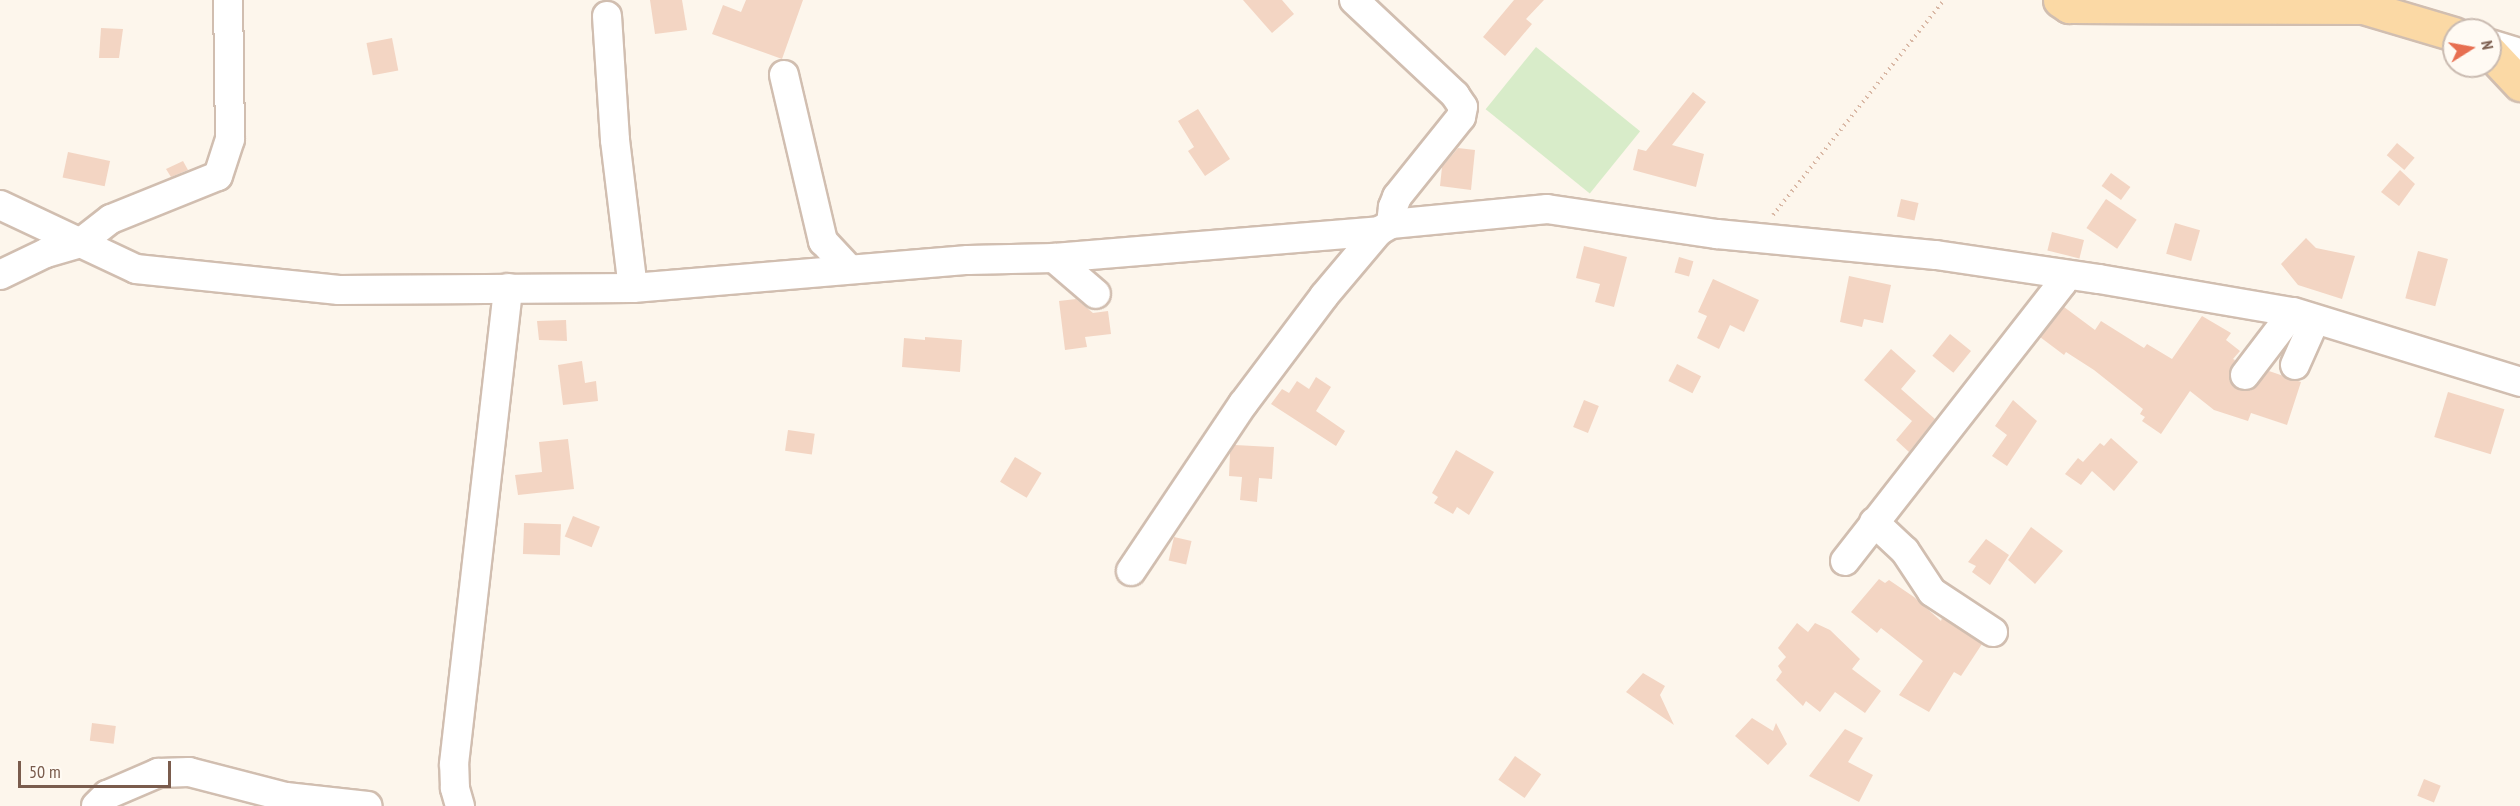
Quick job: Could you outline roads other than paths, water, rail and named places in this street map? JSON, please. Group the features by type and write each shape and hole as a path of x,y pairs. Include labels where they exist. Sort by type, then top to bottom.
{"main road":[{"path":"2060,0 2069,6 2363,7 2410,11 2442,28"},
{"path":"2502,65 2520,84"}],"street":[{"path":"1131,571 1243,404 1324,296 1385,227 1398,197 1428,155 1461,117 1463,107 1455,95 1354,0"},
{"path":"0,275 46,253 80,243 111,219 218,176 230,139 224,2"},
{"path":"607,16 615,140 633,288"},
{"path":"2502,48 2520,53"},
{"path":"784,75 823,241 849,269"},
{"path":"0,206 136,269 339,290 633,288 968,260 1054,258 1385,227 1547,209 1717,234 1936,255 2065,274 2304,316 2520,382"},
{"path":"1054,258 1096,294"},
{"path":"1845,561 2062,283 2065,274"},
{"path":"460,806 455,788 454,764 508,288"},
{"path":"2295,365 2304,316"},
{"path":"2245,375 2304,316"},
{"path":"1874,522 1905,551 1932,592 1993,632"},
{"path":"96,806 107,795 158,773 189,772 286,797 368,806"}]}
